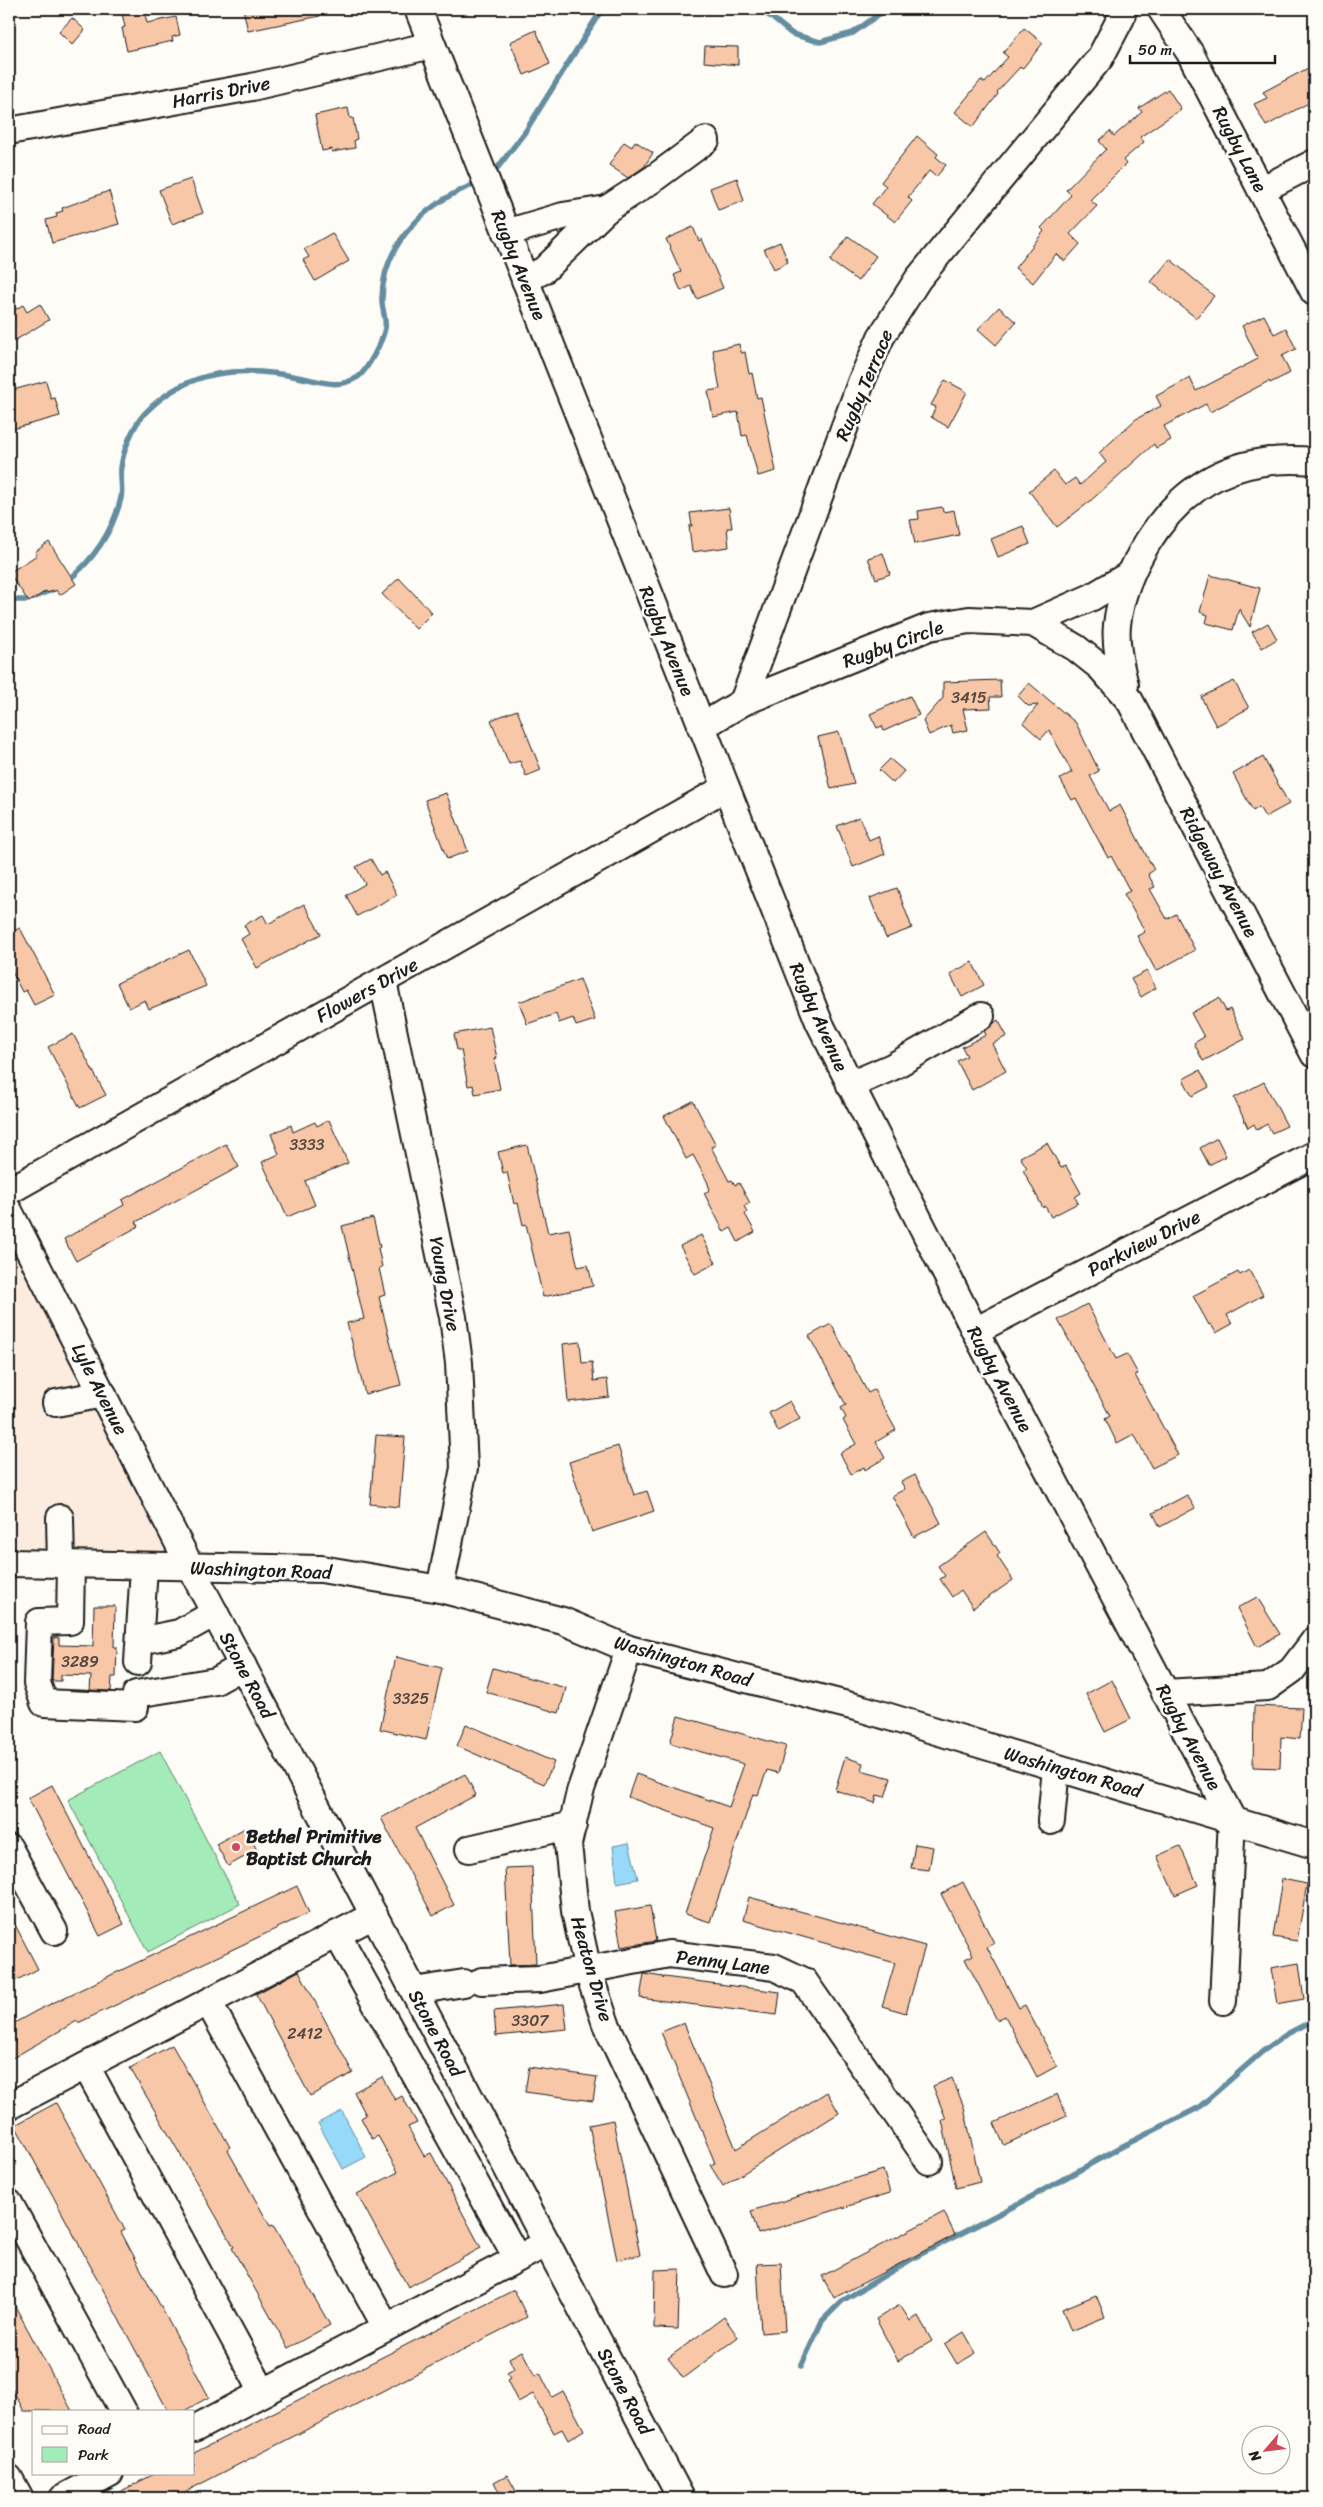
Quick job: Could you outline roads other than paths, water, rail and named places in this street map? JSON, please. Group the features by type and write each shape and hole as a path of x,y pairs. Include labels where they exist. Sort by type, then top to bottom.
{"street":[{"name":"Rugby Avenue","path":"418,9 818,1022 975,1331 1232,1819"},
{"name":"Rugby Terrace","path":"743,702 862,380 881,337 918,279 1100,58 1121,18 1123,9"},
{"name":"Rugby Lane","path":"1161,9 1190,53 1314,292"},
{"name":"Harris Drive","path":"9,131 252,87 432,45"},
{"path":"525,280 544,270 607,209 653,179 706,140"},
{"path":"1261,190 1314,163"},
{"path":"506,233 563,216 607,209"},
{"path":"1122,691 1125,686 1118,658 1117,625 1129,575 1162,520 1186,495 1215,476 1252,463 1286,458 1314,461"},
{"path":"1032,623 1085,600 1129,575"},
{"name":"Rugby Circle","path":"701,727 743,702 929,627 969,620 1032,623 1076,648 1100,668 1122,691"},
{"name":"Ridgeway Avenue","path":"1122,691 1130,701 1314,1054"},
{"name":"Flowers Drive","path":"9,1192 725,788"},
{"name":"Young Drive","path":"383,980 453,1317 459,1363 464,1468 440,1589"},
{"path":"850,1085 892,1068 981,1016"},
{"name":"Parkview Drive","path":"975,1331 1314,1155"},
{"name":"Lyle Avenue","path":"9,1210 191,1568"},
{"path":"56,1403 103,1394"},
{"path":"60,1518 70,1621 39,1622 38,1683 44,1703 136,1701 216,1681 243,1666"},
{"name":"Washington Road","path":"9,1563 321,1569 440,1589 563,1621 629,1649 863,1709 1314,1845"},
{"path":"144,1567 139,1652 215,1613"},
{"name":"Stone Road","path":"191,1568 681,2498"},
{"path":"1166,1693 1268,1687 1292,1670 1314,1641"},
{"name":"Heaton Drive","path":"629,1649 580,1792 572,1825 568,1844 574,1910 588,1971 606,2024 724,2274"},
{"path":"1051,1821 1056,1768"},
{"path":"1223,2001 1232,1819"},
{"path":"469,1850 572,1825"},
{"path":"9,1848 54,1932"},
{"path":"9,2106 374,1914"},
{"path":"337,1934 517,2258"},
{"name":"Penny Lane","path":"414,1991 473,1982 540,1979 669,1954 774,1967 804,1981 929,2162"},
{"path":"209,2002 386,2327"},
{"path":"86,2066 263,2392"},
{"path":"9,2203 122,2410"},
{"path":"195,2428 546,2243"},
{"path":"62,2498 108,2474"},
{"path":"9,2478 20,2498"}],"water":[{"path":"629,1843 638,1879 617,1883 613,1846"},
{"path":"342,2111 366,2157 343,2169 318,2123"}],"waterway":[{"path":"492,175 525,132 602,9"},
{"path":"756,9 770,16 792,34 820,42 853,33 886,9"},
{"path":"66,582 93,555 113,522 121,498 121,468 124,454 133,431 145,413 180,386 218,374 260,372 281,374 330,384 344,383 358,377 370,362 384,333 385,321 382,302 384,277 400,241 413,225 444,199 481,182"},
{"path":"9,600 27,600 59,587"},
{"path":"801,2366 822,2321 842,2301 917,2256 1198,2108 1263,2051 1287,2034 1314,2020"}],"place":[{"name":"Bethel Primitive Baptist Church","path":"236,1847"}]}
